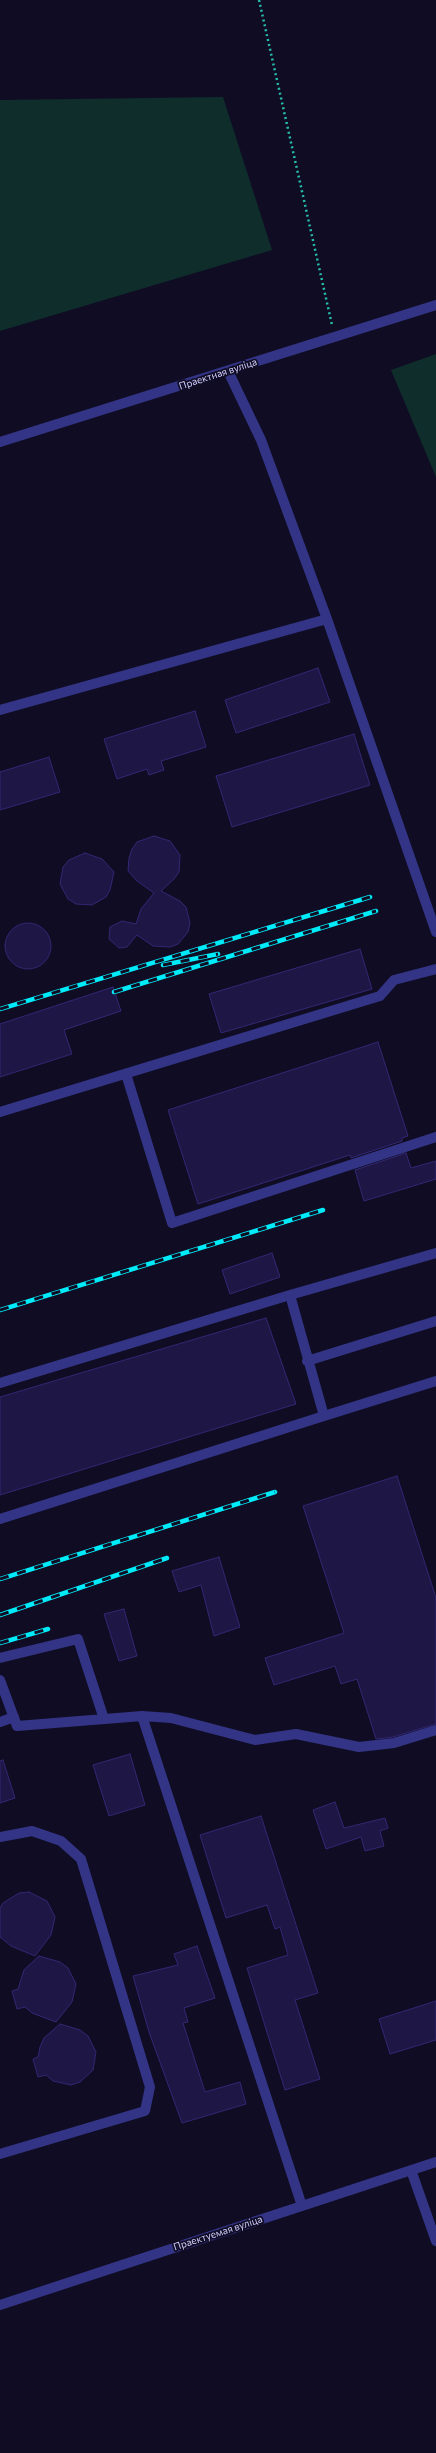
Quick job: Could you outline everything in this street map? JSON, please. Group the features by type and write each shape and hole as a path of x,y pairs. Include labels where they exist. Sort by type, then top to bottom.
{"street":[{"name":"Праектная вуліца","path":"0,442 228,372 436,305"},
{"path":"228,372 261,440 327,619 436,932"},
{"path":"0,433 16,437"},
{"path":"0,710 327,619"},
{"path":"0,1112 380,996 394,980 436,970"},
{"path":"126,1074 172,1223 436,1137"},
{"path":"0,1383 290,1295 436,1253"},
{"path":"290,1295 307,1361 324,1416"},
{"path":"307,1361 436,1322"},
{"path":"0,1519 436,1381"},
{"path":"0,1658 78,1639 104,1719"},
{"path":"0,1680 17,1726 142,1716 171,1718 255,1740 296,1734 359,1747 394,1743 436,1730"},
{"path":"142,1716 302,2206"},
{"path":"0,1722 14,1717"},
{"path":"0,1837 32,1831 61,1841 81,1858 150,2087 145,2111 0,2154"},
{"name":"Праектуемая вуліца","path":"0,2305 436,2162"},
{"path":"411,2170 436,2241"}],"path":[{"path":"259,0 335,338"}],"green space":[{"path":"223,97 272,250 0,331 0,100"},
{"path":"436,354 436,477 391,370"}],"building":[{"path":"318,668 330,702 236,733 225,700"},
{"path":"195,711 206,747 161,761 164,770 149,775 147,769 117,779 104,739"},
{"path":"354,734 370,785 232,827 216,776"},
{"path":"49,757 60,792 0,810 0,772"},
{"path":"154,836 170,841 180,855 179,872 161,891 180,901 186,907 190,923 188,932 178,944 170,947 153,946 137,935 127,947 119,948 109,939 110,927 122,921 136,924 141,909 154,893 137,881 128,871 129,858 132,849 137,842"},
{"path":"85,853 102,859 114,872 110,890 106,897 92,905 76,904 68,899 60,884 63,867 69,860"},
{"path":"23,923 33,923 41,927 47,933 51,941 51,951 47,959 41,965 33,969 23,969 15,965 9,959 5,951 5,941 9,933 15,927"},
{"path":"360,949 372,989 221,1033 209,994"},
{"path":"113,987 121,1011 64,1030 72,1054 0,1077 0,1024"},
{"path":"378,1042 408,1136 402,1138 402,1141 351,1158 350,1155 198,1204 168,1110"},
{"path":"406,1153 411,1168 436,1161 436,1179 364,1201 355,1170"},
{"path":"272,1253 280,1277 230,1294 222,1270"},
{"path":"266,1318 296,1404 0,1495 0,1397"},
{"path":"397,1476 436,1598 436,1724 393,1737 376,1739 357,1679 341,1684 335,1666 274,1685 265,1658 344,1633 303,1506"},
{"path":"219,1557 240,1627 214,1636 201,1585 179,1592 172,1571"},
{"path":"124,1609 137,1656 119,1661 104,1614"},
{"path":"130,1754 145,1805 109,1816 93,1765"},
{"path":"3,1760 15,1798 0,1803 0,1761"},
{"path":"335,1802 344,1828 385,1818 388,1828 380,1831 384,1846 365,1851 361,1837 326,1849 313,1810"},
{"path":"261,1816 318,1993 295,2000 320,2079 285,2090 247,1968 288,1955 280,1927 275,1929 267,1905 226,1918 200,1835"},
{"path":"29,1892 47,1901 55,1917 51,1935 35,1956 11,1946 0,1937 0,1908 3,1903 19,1893"},
{"path":"197,1946 215,1998 184,2008 188,2022 183,2023 205,2092 240,2082 246,2104 182,2123 149,2032 133,1976 178,1965 174,1954"},
{"path":"39,1956 60,1962 68,1968 76,1984 72,2002 56,2022 32,2013 25,2007 17,2009 12,1991 18,1989 24,1970"},
{"path":"436,2001 436,2040 390,2054 379,2019"},
{"path":"60,2024 80,2030 88,2036 96,2052 93,2070 80,2082 71,2085 53,2081 46,2075 38,2077 33,2059 38,2057 44,2038"}],"railway":[{"path":"0,1009 370,897"},
{"path":"114,992 376,911"},
{"path":"163,965 218,954"},
{"path":"0,1310 323,1210"},
{"path":"0,1579 275,1492"},
{"path":"0,1615 167,1558"},
{"path":"0,1643 48,1629"}]}
